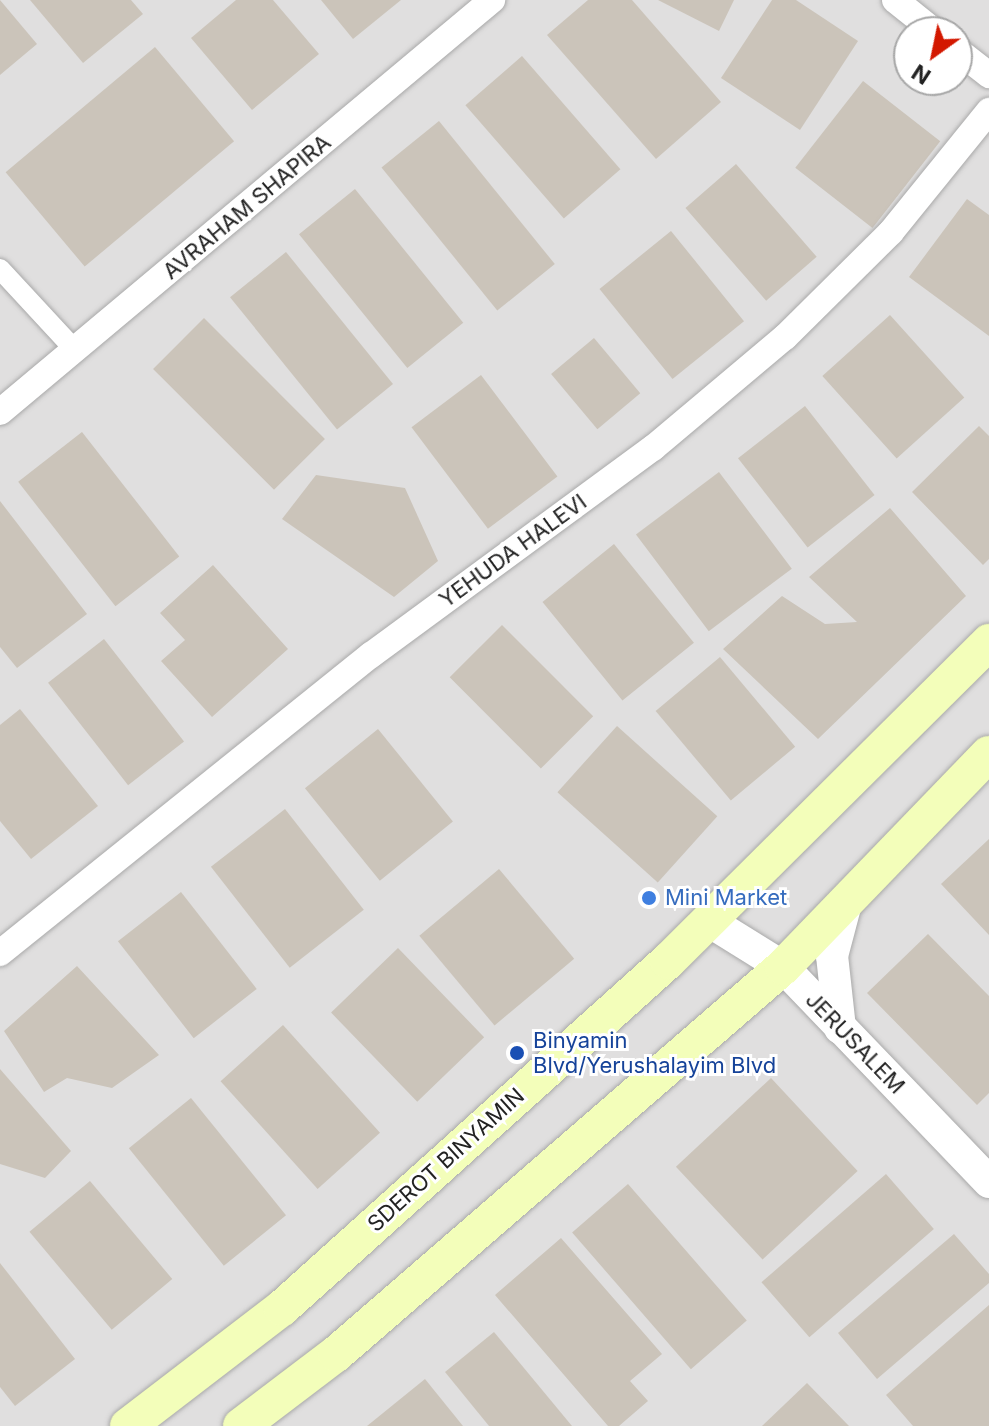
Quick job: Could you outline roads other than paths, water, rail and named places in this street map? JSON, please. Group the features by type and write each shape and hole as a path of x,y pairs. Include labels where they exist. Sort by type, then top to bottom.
{"main road":[{"name":"SDEROT BINYAMIN","path":"128,1426 282,1308 709,921 989,642"},
{"path":"241,1426 336,1354 783,967 989,754"}],"street":[{"name":"AVRAHAM SHAPIRA","path":"0,412 492,0"},
{"path":"895,0 915,16"},
{"path":"973,62 989,75"},
{"name":"YEHUDA HALEVI","path":"0,953 371,655 653,448 785,337 891,232 989,111"},
{"path":"0,269 76,351"},
{"path":"840,1028 832,956 846,903"},
{"name":"JERUSALEM","path":"709,921 783,967 989,1182"}],"place":[{"name":"Mini Market","path":"649,898"},
{"name":"Binyamin Blvd/Yerushalayim Blvd","path":"517,1053"}]}
